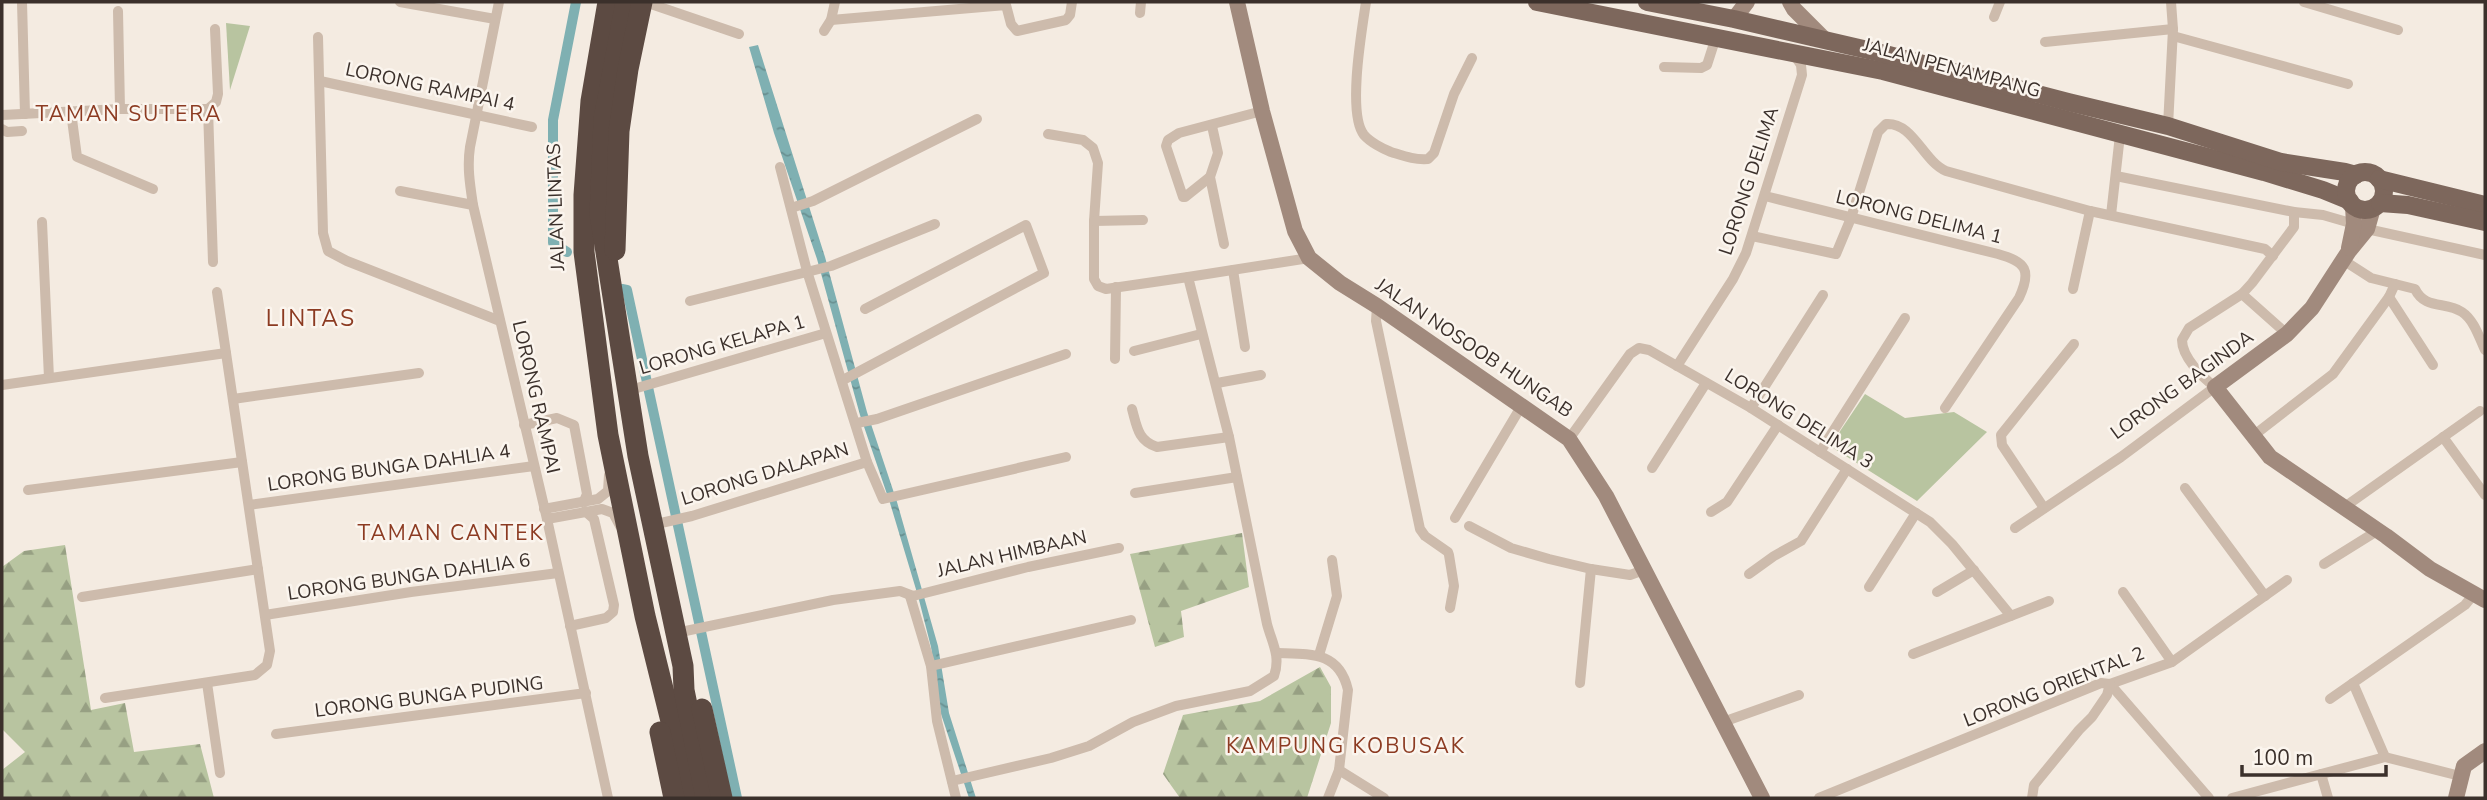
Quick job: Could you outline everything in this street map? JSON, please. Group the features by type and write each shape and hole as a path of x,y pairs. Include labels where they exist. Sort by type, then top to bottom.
{"highway":[{"name":"JALAN LINTAS","path":"597,2 584,61 574,159 589,343 642,595 690,798"},
{"name":"JALAN LINTAS","path":"582,260 583,195 591,101 608,2"},
{"path":"626,2 604,119 600,214 613,299 684,632 684,690 706,798"},
{"path":"613,299 620,131 628,69 643,2"},
{"path":"683,666 693,680 701,706 722,798"},
{"name":"JALAN LINTAS","path":"659,669 657,714 674,798"}],"main road":[{"name":"JALAN NOSOOB HUNGAB","path":"1237,2 1262,111 1295,232 1309,258 1340,283 1569,439 1595,475 1762,798"},
{"name":"JALAN PENAMPANG","path":"1537,2 1792,51 1826,49 2045,96 2168,126 2281,162 2356,175"},
{"name":"JALAN PENAMPANG","path":"1647,2 1734,19 2050,115 2264,172 2323,190 2356,215"},
{"path":"1740,42 1734,19 1748,2"},
{"path":"1790,2 1826,49"},
{"path":"2045,96 2045,107 2050,115"},
{"path":"2377,206 2384,195 2384,186 2372,174 2356,175 2347,187 2356,215 2377,206 2409,205 2485,222"},
{"path":"2379,179 2485,205"},
{"name":"LORONG BAGINDA","path":"2215,387 2287,334 2312,308 2346,256 2356,215"},
{"path":"2215,387 2270,457 2430,569 2480,597"},
{"path":"2456,798 2464,766 2485,751"}],"street":[{"path":"22,2 25,114"},
{"path":"400,2 495,19"},
{"name":"LORONG RAMPAI","path":"499,2 467,164 473,205 586,693 606,798"},
{"path":"643,2 739,34"},
{"path":"824,31 831,20 835,2"},
{"path":"831,20 1006,5 1011,24 1017,31 1066,20 1070,15 1072,2"},
{"path":"1366,2 1356,75 1358,115 1364,136 1385,149 1419,159 1428,159 1434,153 1454,94 1472,58"},
{"path":"1994,17 2000,2"},
{"path":"2168,126 2173,32 2171,2"},
{"path":"2304,2 2398,30"},
{"path":"118,11 120,109"},
{"path":"2,115 120,109 208,109 216,102 218,94 215,29"},
{"path":"2045,42 2173,32 2348,84"},
{"name":"LORONG RAMPAI 4","path":"318,37 323,233 328,251 347,261 500,321"},
{"path":"1664,67 1701,68 1707,65 1716,37"},
{"path":"1802,75 1826,49"},
{"path":"1792,51 1801,65 1802,75"},
{"name":"LORONG DELIMA","path":"1677,366 1734,279 1752,236 1802,75"},
{"name":"LORONG RAMPAI 4","path":"320,81 532,127"},
{"path":"208,109 214,262"},
{"path":"1210,177 1183,197 1166,146 1171,136 1262,111"},
{"path":"71,112 77,157 153,189"},
{"path":"795,207 813,201 977,119"},
{"path":"1752,236 1836,254 1851,218 1881,127 1894,123 1910,135 1934,164 1946,171 2090,211 2265,249 2273,256"},
{"path":"1212,126 1218,153 1210,177 1224,244"},
{"path":"2,129 7,132 22,131"},
{"path":"1048,134 1083,140 1093,148 1098,163 1094,279 1098,286 1106,289 1309,258"},
{"path":"2111,215 2120,135"},
{"path":"780,167 813,270 826,333 845,378 857,424"},
{"path":"2116,176 2294,212 2356,215 2485,255"},
{"path":"400,191 473,205"},
{"name":"LORONG DELIMA 1","path":"1765,196 2006,256 2020,262 2026,272 2019,298 1945,408"},
{"path":"2073,289 2090,211"},
{"path":"2215,387 2185,353 2182,340 2189,328 2242,294 2294,228 2294,212"},
{"path":"1094,221 1143,220"},
{"path":"42,222 50,378"},
{"path":"690,301 831,266 935,224"},
{"path":"845,378 1044,272 1027,225 865,309"},
{"path":"2346,256 2371,278 2415,289 2419,297 2426,302 2460,310 2470,319 2485,350"},
{"path":"1233,270 1245,348"},
{"path":"956,780 1051,758 1089,746 1133,722 1176,706 1250,691 1274,676 1279,663 1277,653 1267,624 1217,383 1201,334 1188,277"},
{"path":"2253,436 2333,374 2389,297 2395,284"},
{"path":"1115,359 1116,287"},
{"path":"105,698 255,675 267,665 270,651 217,292"},
{"path":"2242,294 2287,334"},
{"path":"1751,408 1823,295"},
{"path":"2389,297 2432,365"},
{"path":"1377,306 1376,321 1420,529 1449,555 1454,586 1450,608"},
{"path":"1820,452 1905,318"},
{"name":"LORONG KELAPA 1","path":"633,390 826,333"},
{"path":"1134,351 1201,334"},
{"path":"2045,508 2002,445 2001,435 2074,344"},
{"name":"LORONG DELIMA 3","path":"1569,439 1630,354 1644,348 1751,408 1916,513 1943,533 2011,616"},
{"path":"2,385 226,353"},
{"name":"LORONG DALAPAN","path":"659,523 692,516 867,462 857,424 1066,354"},
{"path":"233,399 419,373"},
{"path":"1217,383 1261,375"},
{"path":"1652,468 1706,383"},
{"name":"LORONG BAGINDA","path":"2015,528 2132,449 2215,387"},
{"path":"1455,518 1522,405"},
{"path":"1132,409 1140,438 1157,447 1229,437"},
{"path":"2343,508 2480,411"},
{"path":"524,425 557,418 574,425 587,494 585,506 594,519 614,606 613,612 606,618 570,626"},
{"path":"1711,512 1727,502 1778,425"},
{"path":"545,514 585,506 608,491 608,435"},
{"path":"2444,437 2485,495"},
{"path":"867,462 883,499 1066,457"},
{"path":"28,490 242,462"},
{"name":"LORONG BUNGA DAHLIA 4","path":"249,505 534,466"},
{"path":"1749,574 1801,541 1847,469"},
{"path":"1135,493 1237,477"},
{"path":"2185,488 2265,596"},
{"path":"585,506 607,509 617,519 642,595"},
{"path":"1869,587 1916,513"},
{"path":"1469,526 1511,548 1591,569 1630,575 1644,570"},
{"path":"2324,564 2377,531"},
{"name":"JALAN HIMBAAN","path":"912,596 1119,548"},
{"path":"1319,654 1337,596 1332,560"},
{"path":"82,597 258,569"},
{"path":"1580,683 1591,569"},
{"path":"1937,592 1974,570"},
{"name":"LORONG BUNGA DAHLIA 6","path":"265,615 558,573"},
{"name":"LORONG ORIENTAL 2","path":"1819,798 2101,683 2110,684 2172,662 2287,580"},
{"path":"684,632 833,600 900,591 912,596 931,666 937,721 956,780 957,798"},
{"path":"2123,593 2172,662"},
{"path":"2330,699 2480,597"},
{"path":"1913,654 2049,601"},
{"path":"931,666 1131,620"},
{"path":"1277,653 1319,654 1332,662 1345,678 1348,690 1339,770 1328,798"},
{"path":"207,683 220,773"},
{"path":"2353,683 2385,757"},
{"path":"2032,798 2034,785 2092,717 2108,695 2110,684"},
{"path":"2110,684 2210,798"},
{"name":"LORONG BUNGA PUDING","path":"276,734 586,693"},
{"path":"1723,722 1799,695"},
{"path":"2232,798 2385,757 2460,776"},
{"path":"1339,770 1384,798"},
{"path":"2321,774 2328,798"}],"green space":[{"path":"226,23 250,26 230,90"},
{"path":"1865,394 1905,418 1954,412 1987,432 1917,501 1830,446"},
{"path":"1242,533 1249,587 1181,611 1184,637 1155,647 1130,554"},
{"path":"65,545 91,710 125,703 134,752 200,744 214,798 2,798 2,770 25,752 2,729 2,567 24,551"},
{"path":"1320,667 1331,687 1331,723 1307,798 1180,798 1163,774 1183,715 1260,701"}],"water":[{"path":"758,45 825,257 867,412 897,502 938,646 949,713 976,798 969,798 941,714 931,647 918,596 860,415 817,259 774,133 749,47"}],"waterway":[{"path":"567,252 553,243 553,120 576,2"},
{"path":"622,289 627,290 737,798"}],"district":[{"name":"TAMAN SUTERA","path":"129,114"},
{"name":"LINTAS","path":"311,318"},
{"name":"TAMAN CANTEK","path":"451,533"},
{"name":"KAMPUNG KOBUSAK","path":"1346,746"}]}
